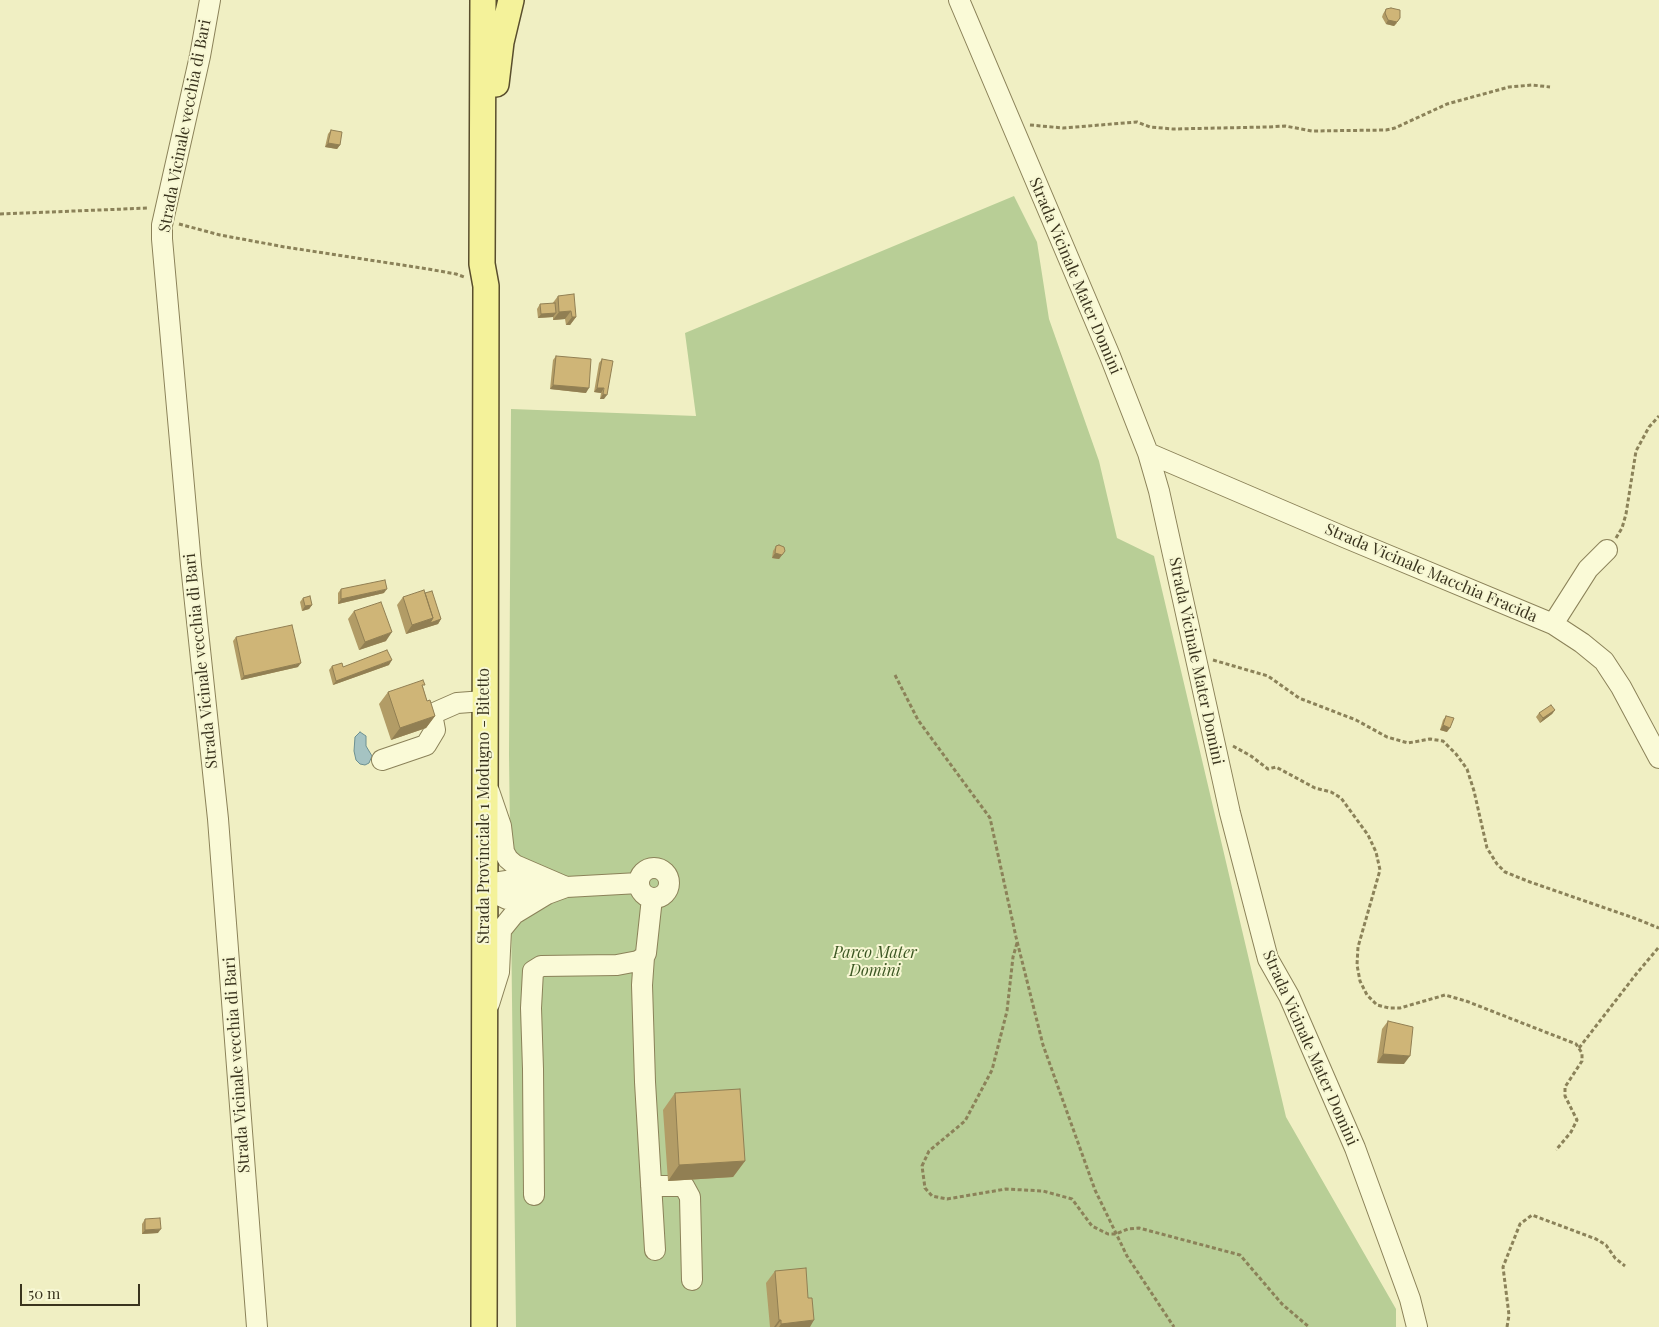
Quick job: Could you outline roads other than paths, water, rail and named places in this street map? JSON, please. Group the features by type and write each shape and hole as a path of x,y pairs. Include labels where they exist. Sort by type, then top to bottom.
{"main road":[{"path":"483,0 490,79"},
{"path":"490,79 487,44 497,0"},
{"path":"490,79 511,0"},
{"name":"Strada Provinciale 1 Modugno - Bitetto","path":"484,1327 486,286 482,264 490,79"}],"street":[{"name":"Strada Vicinale vecchia di Bari","path":"210,0 200,56 164,215 162,239 191,565 218,829 257,1327"},
{"name":"Strada Vicinale Mater Domini","path":"959,0 1110,356 1148,453 1159,491 1230,814 1268,958 1289,996 1355,1148 1410,1299 1417,1327"},
{"name":"Strada Vicinale Macchia Fracida","path":"1148,453 1553,624 1582,643 1604,661 1621,687 1659,758"},
{"path":"1553,624 1588,569 1607,550"},
{"path":"382,760 426,745 435,730 432,714 457,703 484,700"},
{"path":"484,776 501,826 504,852 514,865 545,886"},
{"path":"484,888 500,882 528,878 545,886 645,890 648,943 644,957 642,985 655,1250"},
{"path":"485,1017 499,972 501,930 514,914 545,886"},
{"path":"534,1195 531,1008 533,971 541,966 617,965 638,962 644,957"},
{"path":"651,1186 684,1186 690,1197 692,1280"}],"water":[{"path":"360,732 366,736 366,746 372,756 369,763 365,765 360,764 356,760 354,751 355,737"}],"park label":[{"name":"Parco Mater Domini","path":"875,962"}]}
